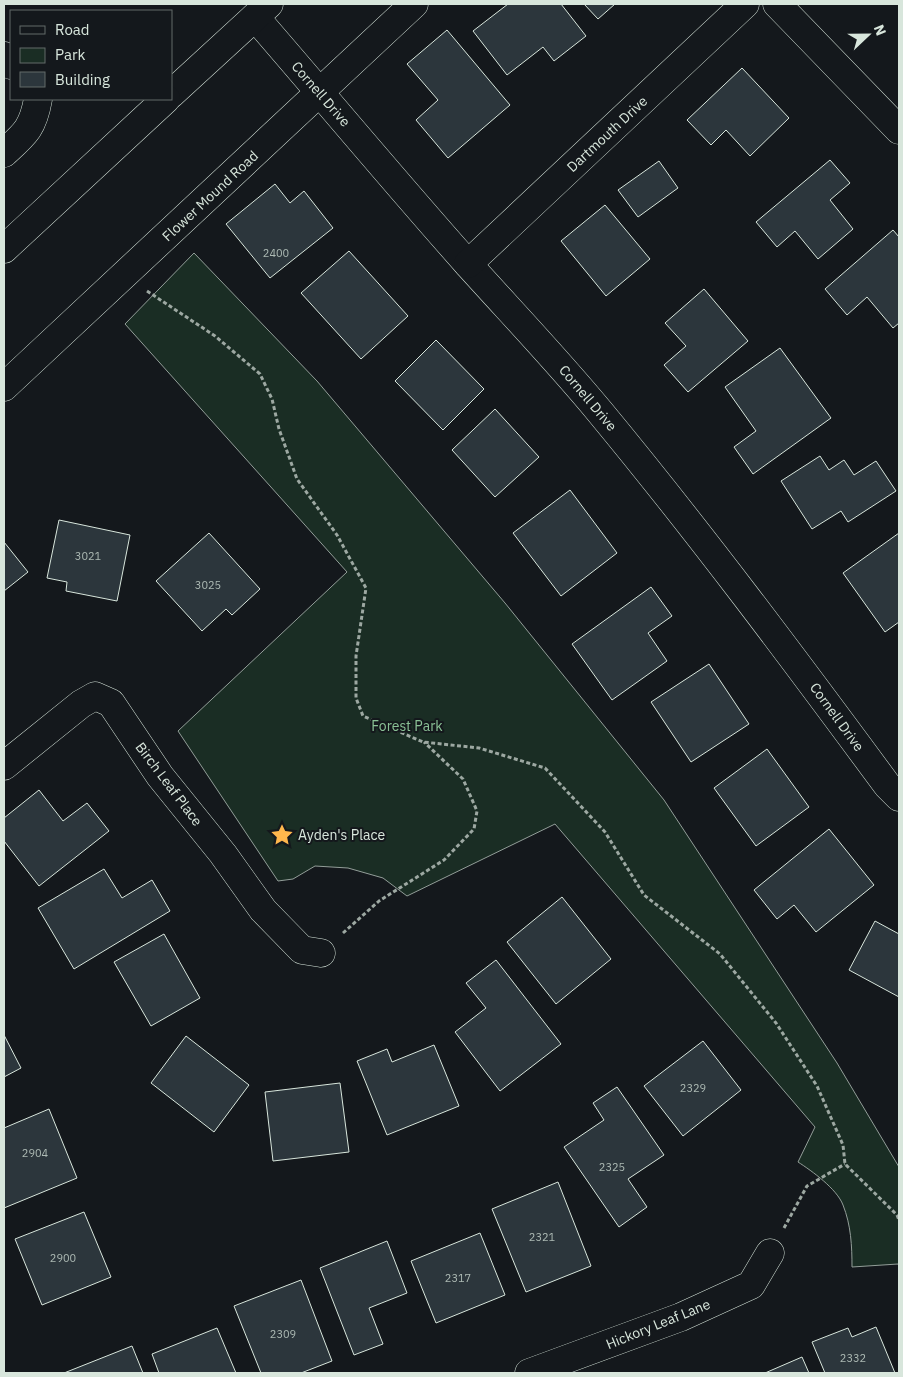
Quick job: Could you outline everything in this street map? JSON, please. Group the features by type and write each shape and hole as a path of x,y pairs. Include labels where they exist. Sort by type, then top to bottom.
{"street":[{"name":"Flower Mound Road","path":"4,386 414,4"},
{"name":"Dartmouth Drive","path":"468,264 745,4"},
{"path":"777,4 899,130"},
{"name":"Cornell Drive","path":"262,10 320,93 468,264 599,411 658,483 887,785 899,797"},
{"path":"172,93 262,10"},
{"path":"4,154 26,133 35,117 38,100"},
{"path":"4,250 165,100"},
{"name":"Birch Leaf Place","path":"4,766 81,704 95,696 112,703 160,776 223,854 263,910 302,950 322,953"},
{"name":"Hickory Leaf Lane","path":"529,1373 681,1317 751,1285 770,1253"}],"path":[{"path":"126,274 145,290 215,336 260,374 272,399 280,429 298,479 337,535 366,588 356,656 356,698 363,716 423,742 479,748 545,768 605,832 644,895 720,954 776,1023 817,1086 843,1144 846,1164 897,1215 899,1220"},
{"path":"322,953 379,901 444,860 474,829 478,811 463,779 423,742"},
{"path":"770,1253 807,1186 846,1164"}],"green space":[{"name":"Forest Park","path":"194,253 317,381 505,603 664,800 837,1063 899,1167 899,1266 898,1264 852,1267 849,1228 846,1213 840,1199 824,1181 798,1162 815,1127 555,824 407,896 383,878 348,868 315,866 293,879 278,881 178,731 347,572 125,324"}],"building":[{"path":"508,4 561,4 586,36 554,61 543,47 507,75 473,31"},
{"path":"584,4 615,4 598,19"},
{"path":"447,30 510,105 448,158 416,120 438,100 407,64"},
{"path":"742,68 789,118 750,156 726,130 711,145 687,120"},
{"path":"830,160 850,183 830,200 853,229 818,259 795,231 777,247 756,222"},
{"path":"659,161 678,188 638,217 618,190"},
{"path":"275,184 290,203 304,191 333,228 270,278 226,224"},
{"path":"605,205 650,259 606,296 561,241"},
{"path":"893,230 899,237 899,323 893,328 867,297 847,315 825,289"},
{"path":"349,251 408,316 361,359 301,293"},
{"path":"704,289 748,341 688,392 664,365 686,346 665,323"},
{"path":"436,340 484,389 443,430 395,381"},
{"path":"780,348 831,418 753,474 734,447 756,431 725,387"},
{"path":"495,409 539,457 495,497 452,450"},
{"path":"820,456 829,470 844,460 854,475 876,461 896,491 848,522 841,511 812,529 781,481"},
{"path":"570,490 617,553 561,596 513,533"},
{"path":"59,520 130,535 117,601 66,591 67,582 47,578"},
{"path":"209,533 260,589 232,615 226,609 202,631 156,581"},
{"path":"899,533 899,622 885,632 843,573"},
{"path":"4,542 28,572 4,591"},
{"path":"651,587 672,616 648,633 667,661 612,700 572,644"},
{"path":"709,664 749,724 691,762 651,702"},
{"path":"767,749 809,807 756,846 714,788"},
{"path":"39,790 63,821 87,803 109,831 39,886 4,841 4,818"},
{"path":"829,829 874,885 816,932 794,905 777,919 754,890"},
{"path":"104,869 122,898 152,880 170,911 74,969 38,908"},
{"path":"562,897 611,959 556,1004 507,942"},
{"path":"875,921 899,934 899,997 849,970"},
{"path":"164,934 200,998 151,1026 114,962"},
{"path":"496,960 561,1044 500,1091 455,1032 486,1008 466,983"},
{"path":"4,1035 21,1068 4,1077"},
{"path":"186,1036 249,1085 214,1132 151,1083"},
{"path":"703,1041 741,1090 683,1136 644,1086"},
{"path":"434,1045 459,1106 387,1135 357,1061 387,1049 392,1062"},
{"path":"340,1083 349,1152 273,1161 265,1092"},
{"path":"617,1087 664,1155 628,1179 647,1207 619,1227 564,1147 604,1120 593,1103"},
{"path":"49,1109 77,1178 4,1208 4,1128"},
{"path":"558,1182 591,1266 526,1292 492,1209"},
{"path":"84,1212 111,1277 42,1305 15,1239"},
{"path":"480,1233 505,1295 436,1323 411,1261"},
{"path":"387,1241 407,1293 369,1308 383,1344 354,1355 320,1268"},
{"path":"301,1280 332,1361 301,1373 261,1373 234,1306"},
{"path":"876,1327 895,1373 825,1373 812,1342 848,1328 852,1337"},
{"path":"217,1328 236,1373 159,1373 152,1354"},
{"path":"132,1346 143,1373 64,1373"},
{"path":"802,1357 809,1373 765,1373"}],"place":[{"name":"Ayden's Place","path":"282,835"}]}
